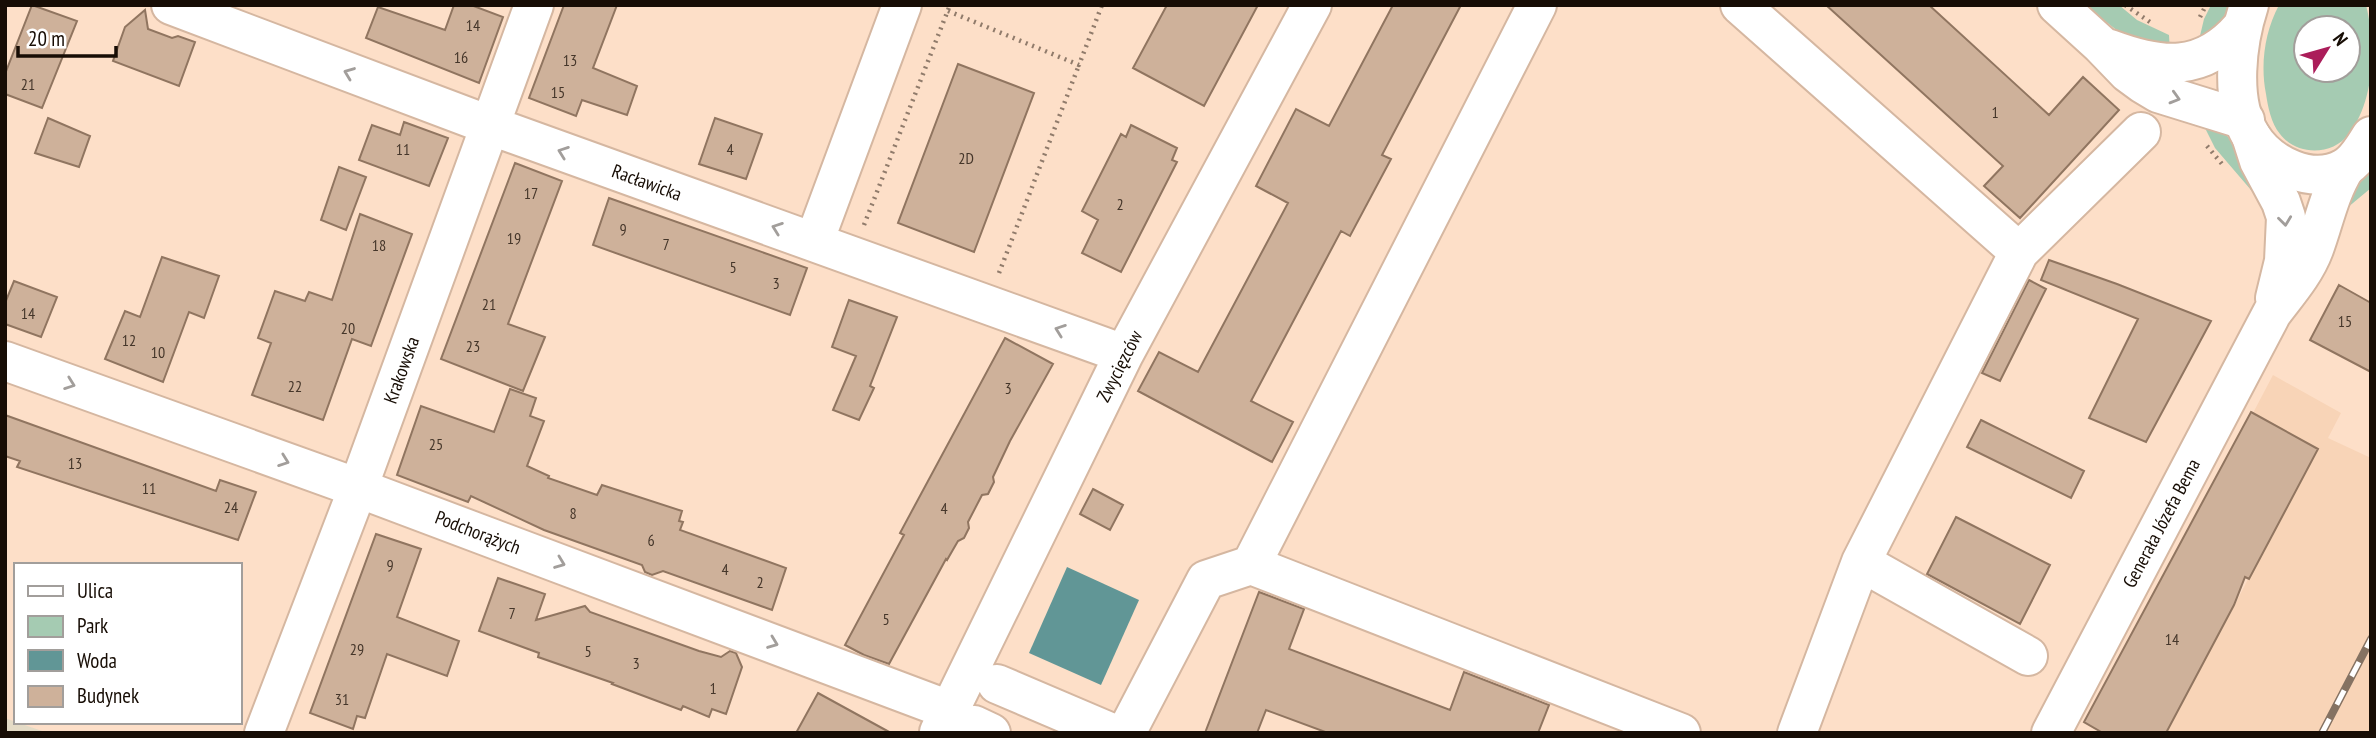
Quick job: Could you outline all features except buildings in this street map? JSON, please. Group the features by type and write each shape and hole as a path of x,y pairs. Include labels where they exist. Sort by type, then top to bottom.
{"street":[{"name":"Racławicka","path":"171,5 489,125 1124,354"},
{"name":"Krakowska","path":"264,733 358,488 534,5"},
{"path":"814,242 902,5"},
{"name":"Zwycięzców","path":"963,725 1124,354 1312,5"},
{"path":"1251,565 1537,5"},
{"path":"1740,5 2019,252"},
{"path":"2057,5 2128,73 2158,93 2248,128 2274,160 2297,171 2324,175 2362,151"},
{"path":"2101,45 2130,57 2170,65 2202,59 2228,43 2245,17"},
{"name":"Generała Józefa Bema","path":"2245,17 2236,76 2259,161 2281,201 2286,217 2284,261 2272,313"},
{"path":"1797,733 1861,562 2019,252 2141,132"},
{"name":"Generała Józefa Bema","path":"2051,733 2272,313 2301,273 2313,251 2336,183 2362,151"},
{"name":"Podchorążych","path":"5,361 358,488 963,725"},
{"path":"1861,562 2028,656"},
{"path":"1126,733 1206,580 1251,565 1681,733"},
{"path":"997,684 1112,733"}],"path":[{"path":"999,275 1102,5"},
{"path":"2125,5 2160,27"},
{"path":"863,226 949,8 1079,65"}],"shaded area":[{"path":"2273,375 2341,413 2328,438 2371,458 2371,733 2163,733 2202,666 2209,645 2212,646 2227,613 2230,614 2304,471 2307,471 2306,468 2318,450 2253,413"},
{"path":"5,718 14,721 14,724 48,733 5,733"}],"green space":[{"path":"2084,5 2119,5 2137,20 2169,35 2170,53 2127,38"},
{"path":"2211,5 2228,5 2218,27 2199,40 2204,19"},
{"path":"2279,5 2366,5 2372,54 2368,89 2358,120 2342,141 2324,149 2305,149 2287,141 2274,125 2264,83 2265,48"},
{"path":"2204,126 2225,133 2231,141 2257,197 2215,148"},
{"path":"2371,168 2371,188 2347,208 2341,198"}],"water":[{"path":"1067,567 1139,600 1101,685 1029,653"}],"railway":[{"path":"2322,733 2371,639"}]}
